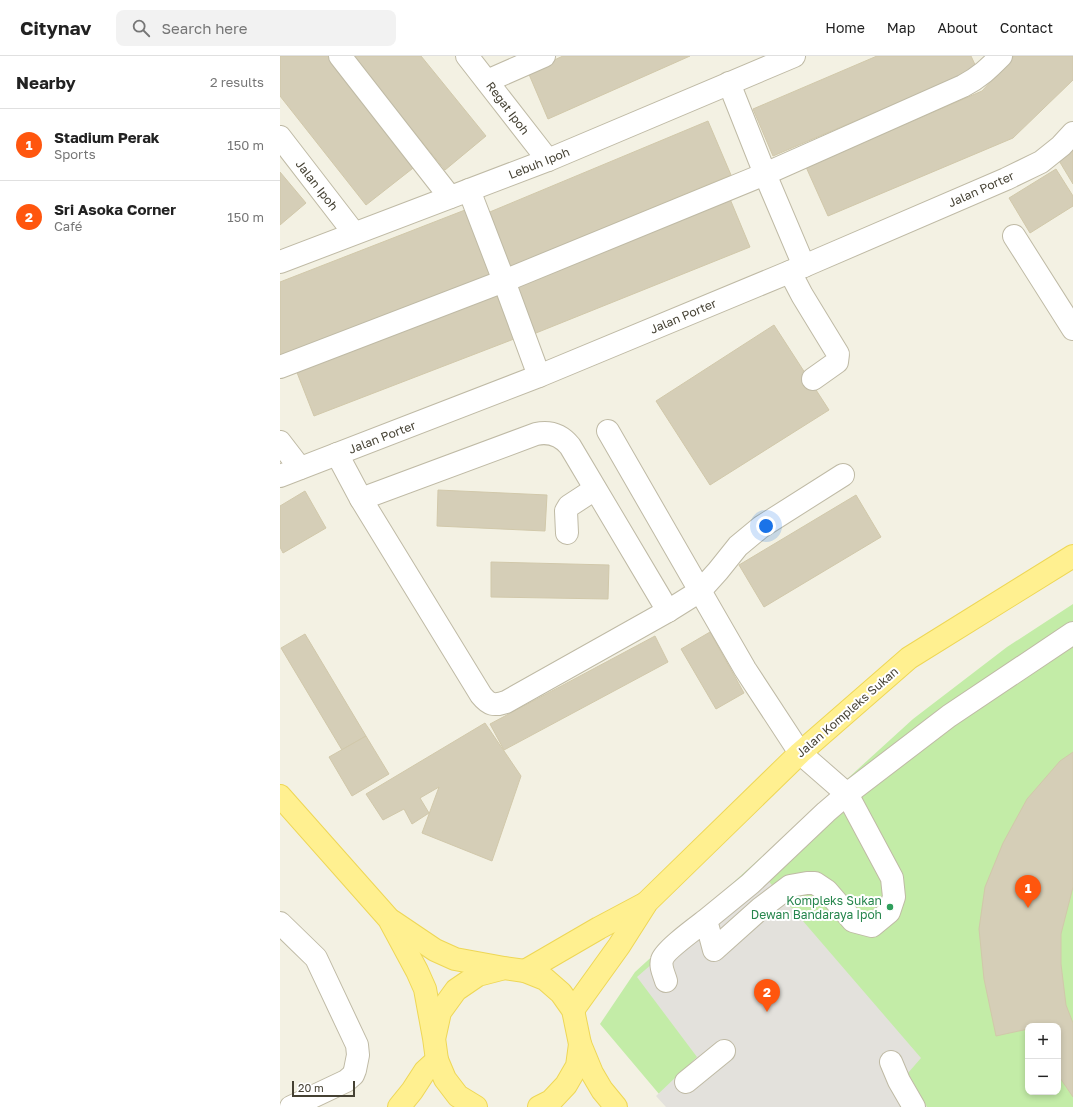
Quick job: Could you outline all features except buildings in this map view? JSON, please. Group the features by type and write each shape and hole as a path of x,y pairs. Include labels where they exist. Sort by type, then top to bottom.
{"main road":[{"name":"Jalan Kompleks Sukan","path":"573,1010 619,946 647,902 800,753 909,658 1073,556"},
{"path":"280,796 389,919 425,989 437,1060 445,1079 458,1096 476,1107"},
{"name":"Jalan Kompleks Sukan","path":"434,1038 440,1012 456,990 478,975 514,970 599,928 647,902"},
{"path":"389,919 435,950 455,959 514,970 545,979 561,993 573,1010 580,1044 592,1073 602,1090 616,1107"},
{"path":"539,1107 551,1101 566,1085 577,1066 580,1044"},
{"path":"399,1107 425,1071 437,1060"}],"street":[{"path":"340,56 460,194 504,282 539,376"},
{"name":"Regat Ipoh","path":"467,56 548,160"},
{"path":"487,81 544,56"},
{"path":"280,367 504,282 765,174 969,83 984,73 1001,56"},
{"name":"Lebuh Ipoh","path":"280,262 548,160 787,57"},
{"path":"729,83 765,174 797,269 802,295 838,354 837,362 813,379"},
{"name":"Jalan Porter","path":"280,476 539,376 797,269 1013,176 1041,162 1061,146 1073,133"},
{"name":"Jalan Ipoh","path":"280,137 354,233"},
{"path":"1014,236 1073,329"},
{"path":"608,431 745,669 800,753 847,794 892,878 894,897 889,912 872,926 853,920 827,891 815,883 790,886 761,908 714,950 706,920"},
{"path":"361,499 536,434 552,433 565,440 570,446 668,611"},
{"path":"280,442 300,468"},
{"path":"337,454 361,499 481,696 485,701 492,704 506,702 668,611 700,591 738,546 761,527 843,476"},
{"path":"566,533 566,511 569,506 595,489"},
{"path":"666,981 661,967 662,958 750,884 847,794 949,716 1073,633"},
{"path":"750,884 761,908"},
{"path":"280,923 316,958 358,1050 355,1070 350,1078 290,1107"},
{"path":"686,1082 724,1051"},
{"path":"891,1062 899,1082 914,1107"}],"green space":[{"name":"Kompleks Sukan Dewan Bandaraya Ipoh","path":"1073,604 1073,1107 670,1107 600,1024 635,972 913,719 1007,647"}],"shaded area":[{"path":"759,870 921,1058 908,1073 927,1107 666,1107 656,1096 697,1057 637,977"}],"place":[{"name":"Kompleks Sukan Dewan Bandaraya Ipoh","path":"890,907"},
{"name":"Stadium Perak","path":"1028,908"},
{"name":"Sri Asoka Corner","path":"767,1012"}]}
